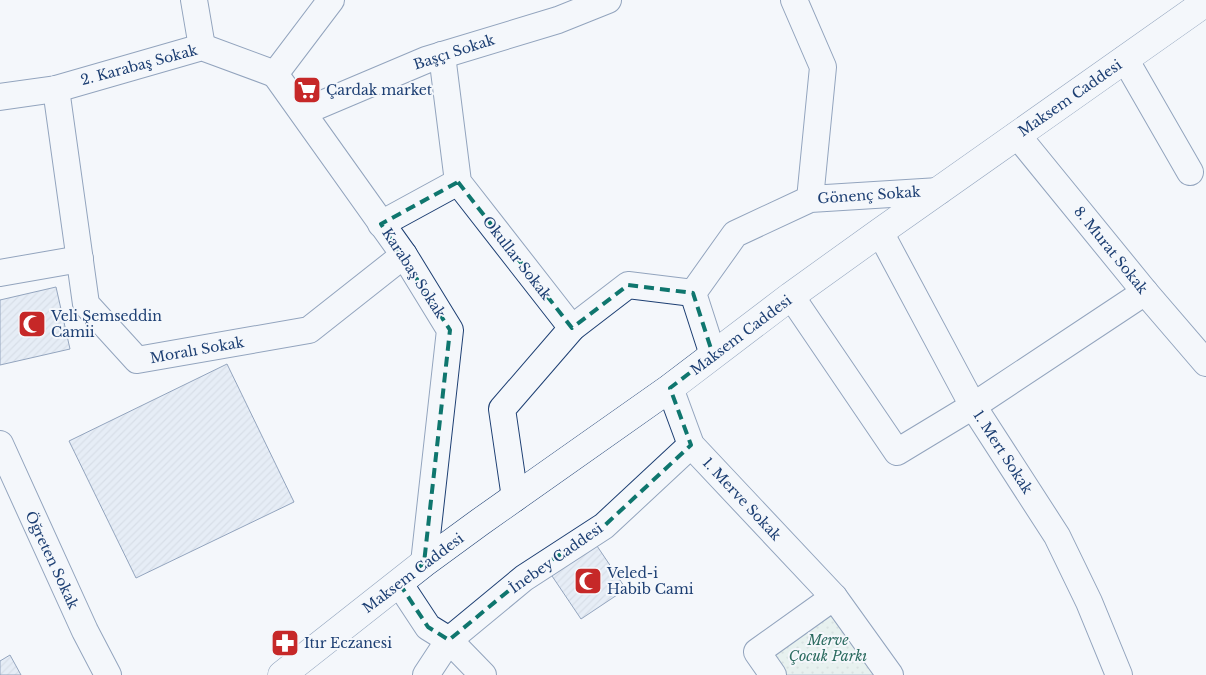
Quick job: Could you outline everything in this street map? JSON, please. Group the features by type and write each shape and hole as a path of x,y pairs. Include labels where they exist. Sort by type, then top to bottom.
{"main road":[{"name":"Maksem Caddesi","path":"282,675 424,563 670,388 791,296 1125,59 1205,6"}],"street":[{"path":"194,0 202,47"},
{"path":"275,74 331,0"},
{"name":"Başçı Sokak","path":"302,112 426,60 558,20 608,0"},
{"path":"794,0 823,67 810,198"},
{"name":"2. Karabaş Sokak","path":"0,96 56,89 202,47 275,74"},
{"path":"382,224 458,182 442,55"},
{"path":"1125,59 1190,172"},
{"name":"Karabaş Sokak","path":"275,74 404,255 450,330 424,563"},
{"name":"Moralı Sokak","path":"56,89 86,304 137,360 309,330 404,255"},
{"name":"8. Murat Sokak","path":"1017,135 1145,292 1206,363"},
{"name":"Okullar Sokak","path":"458,182 572,328"},
{"name":"Gönenç Sokak","path":"693,293 735,234 810,198 939,191"},
{"name":"1. Mert Sokak","path":"880,232 973,406 1057,536 1089,602 1118,675"},
{"path":"0,273 80,259"},
{"path":"515,498 502,409 572,328 628,285 693,293 713,355"},
{"path":"791,296 898,452 973,406 1145,292"},
{"name":"1. Merve Sokak","path":"670,388 691,445 834,597 890,675"},
{"name":"Öğreten Sokak","path":"0,444 81,622 108,675"},
{"name":"İnebey Caddesi","path":"426,675 449,640 524,578 604,526 691,445"},
{"path":"399,583 428,627 449,640 483,675"},
{"path":"773,675 757,652 834,597"}],"highlighted area":[{"path":"458,182 572,328 628,285 693,293 713,355 670,388 691,445 604,526 524,578 449,640 428,627 399,583 424,563 450,330 381,224"}],"green space":[{"name":"Merve Çocuk Parkı","path":"835,613 877,675 785,675 771,655"}],"building":[{"name":"Veli Şemseddin Camii","path":"56,287 70,349 0,365 0,300"},
{"path":"227,364 294,502 136,578 69,441"},
{"name":"Veled-i Habib Cami","path":"595,543 626,589 581,619 550,573"},
{"path":"10,655 21,675 0,675 0,661"}],"place":[{"name":"Çardak market","path":"307,90"},
{"name":"Veli Şemseddin Camii","path":"32,324"},
{"name":"Veled-i Habib Cami","path":"588,581"},
{"name":"Itır Eczanesi","path":"285,643"}]}
